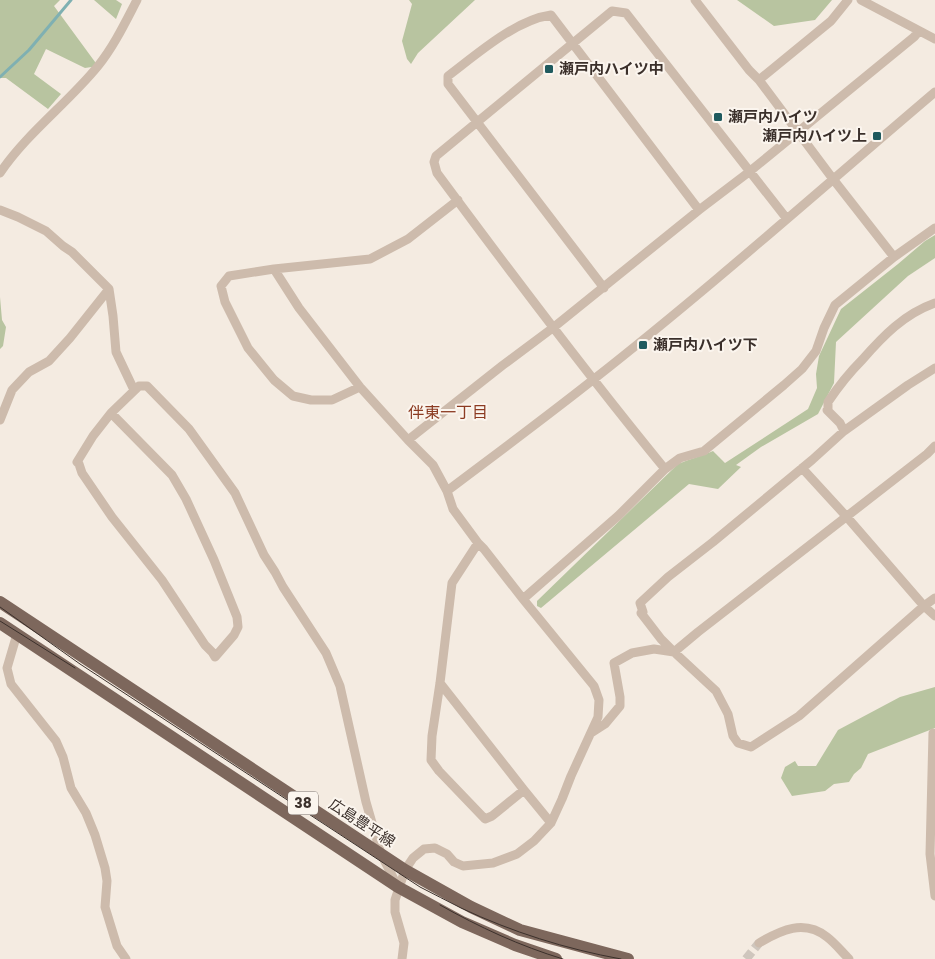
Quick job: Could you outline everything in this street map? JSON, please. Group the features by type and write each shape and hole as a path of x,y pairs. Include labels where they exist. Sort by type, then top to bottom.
{"main road":[{"name":"広島豊平線","path":"0,602 405,870 471,908 520,930 628,959"},
{"name":"38","path":"0,623 398,887 462,922 515,945 556,959"}],"street":[{"path":"0,173 20,148 82,85 98,66 116,41 137,0"},
{"path":"696,0 894,257"},
{"path":"759,80 831,21 848,0"},
{"path":"861,0 935,39"},
{"path":"665,469 633,430 437,172 434,162 436,156 612,11 626,13 787,219"},
{"path":"604,288 448,84 448,76 507,32 542,16 551,15 699,210"},
{"path":"408,440 604,288 920,31"},
{"path":"447,491 594,379 787,219 935,92"},
{"path":"360,387 332,400 311,400 293,396 274,380 248,348 224,302 221,286 229,276 274,269 370,260 408,239 458,200"},
{"path":"0,210 46,231 72,252 109,289 116,352 134,390"},
{"path":"523,599 618,516 665,469 680,458 704,451 784,386 802,369 816,351 835,305 894,257 935,228"},
{"path":"274,269 299,308 360,387 433,465 447,491 453,508 478,543 594,686 599,700 598,717 570,776 551,823 534,841 517,854 493,863 463,866 454,862 447,854 435,848 424,850 413,858 405,870 395,900 395,912 404,943 402,959"},
{"path":"0,420 12,390 29,372 49,361 109,289"},
{"path":"844,431 840,423 827,410 828,402 839,384 883,336 902,319 927,305 935,303"},
{"path":"935,368 908,384 844,431 640,603 643,612 641,613 662,639 716,691 728,714 733,736 738,743 751,747 799,716 935,598"},
{"path":"111,413 172,475 214,560 237,617 238,627 234,635 215,657 162,580 112,516 77,462 93,436 111,413 139,386 147,386 189,428 235,493 264,555 330,661 340,686 366,802 381,854 398,887"},
{"path":"589,735 605,724 620,706 614,663 632,653 654,649 674,652 935,446"},
{"path":"802,468 935,616"},
{"path":"478,543 452,583 432,736 431,760 439,771 485,819 492,816 524,790"},
{"path":"17,634 7,668 11,684 56,741 63,757 71,788 86,813 95,836 107,881 105,907 116,946 126,959"},
{"path":"440,683 551,823"},
{"path":"934,733 930,854 935,896"},
{"path":"759,943 794,927 809,928 826,936 849,959"}],"green space":[{"path":"0,0 60,0 54,6 98,66 85,68 46,49 34,74 61,94 48,109 6,78 0,78"},
{"path":"94,0 116,0 122,4 116,19"},
{"path":"409,0 475,0 418,53 411,64 407,59 402,41 412,4"},
{"path":"737,0 832,0 815,20 774,26"},
{"path":"935,235 935,258 908,276 836,342 834,383 818,414 761,447 736,465 741,467 718,489 689,484 541,608 537,606 537,601 678,464 713,451 725,463 808,409 817,388 816,374 819,356 841,309"},
{"path":"0,297 2,320 6,327 3,346 0,349"},
{"path":"935,687 935,728 868,754 861,768 849,782 834,784 825,791 792,796 781,778 785,767 795,761 798,766 816,766 838,730 900,697"}],"waterway":[{"path":"0,77 29,50 71,0"}],"tunnel":[{"path":"746,959 759,943"}],"tram line":[{"path":"0,607 80,664 420,887 480,917 520,932 560,945 621,959"},
{"path":"0,621 75,668"},
{"path":"440,905 500,935 563,959"}],"place":[{"name":"瀬戸内ハイツ中","path":"549,69"},
{"name":"瀬戸内ハイツ","path":"718,117"},
{"name":"瀬戸内ハイツ上","path":"877,136"},
{"name":"瀬戸内ハイツ下","path":"643,345"}],"district":[{"name":"伴東一丁目","path":"448,412"}]}
